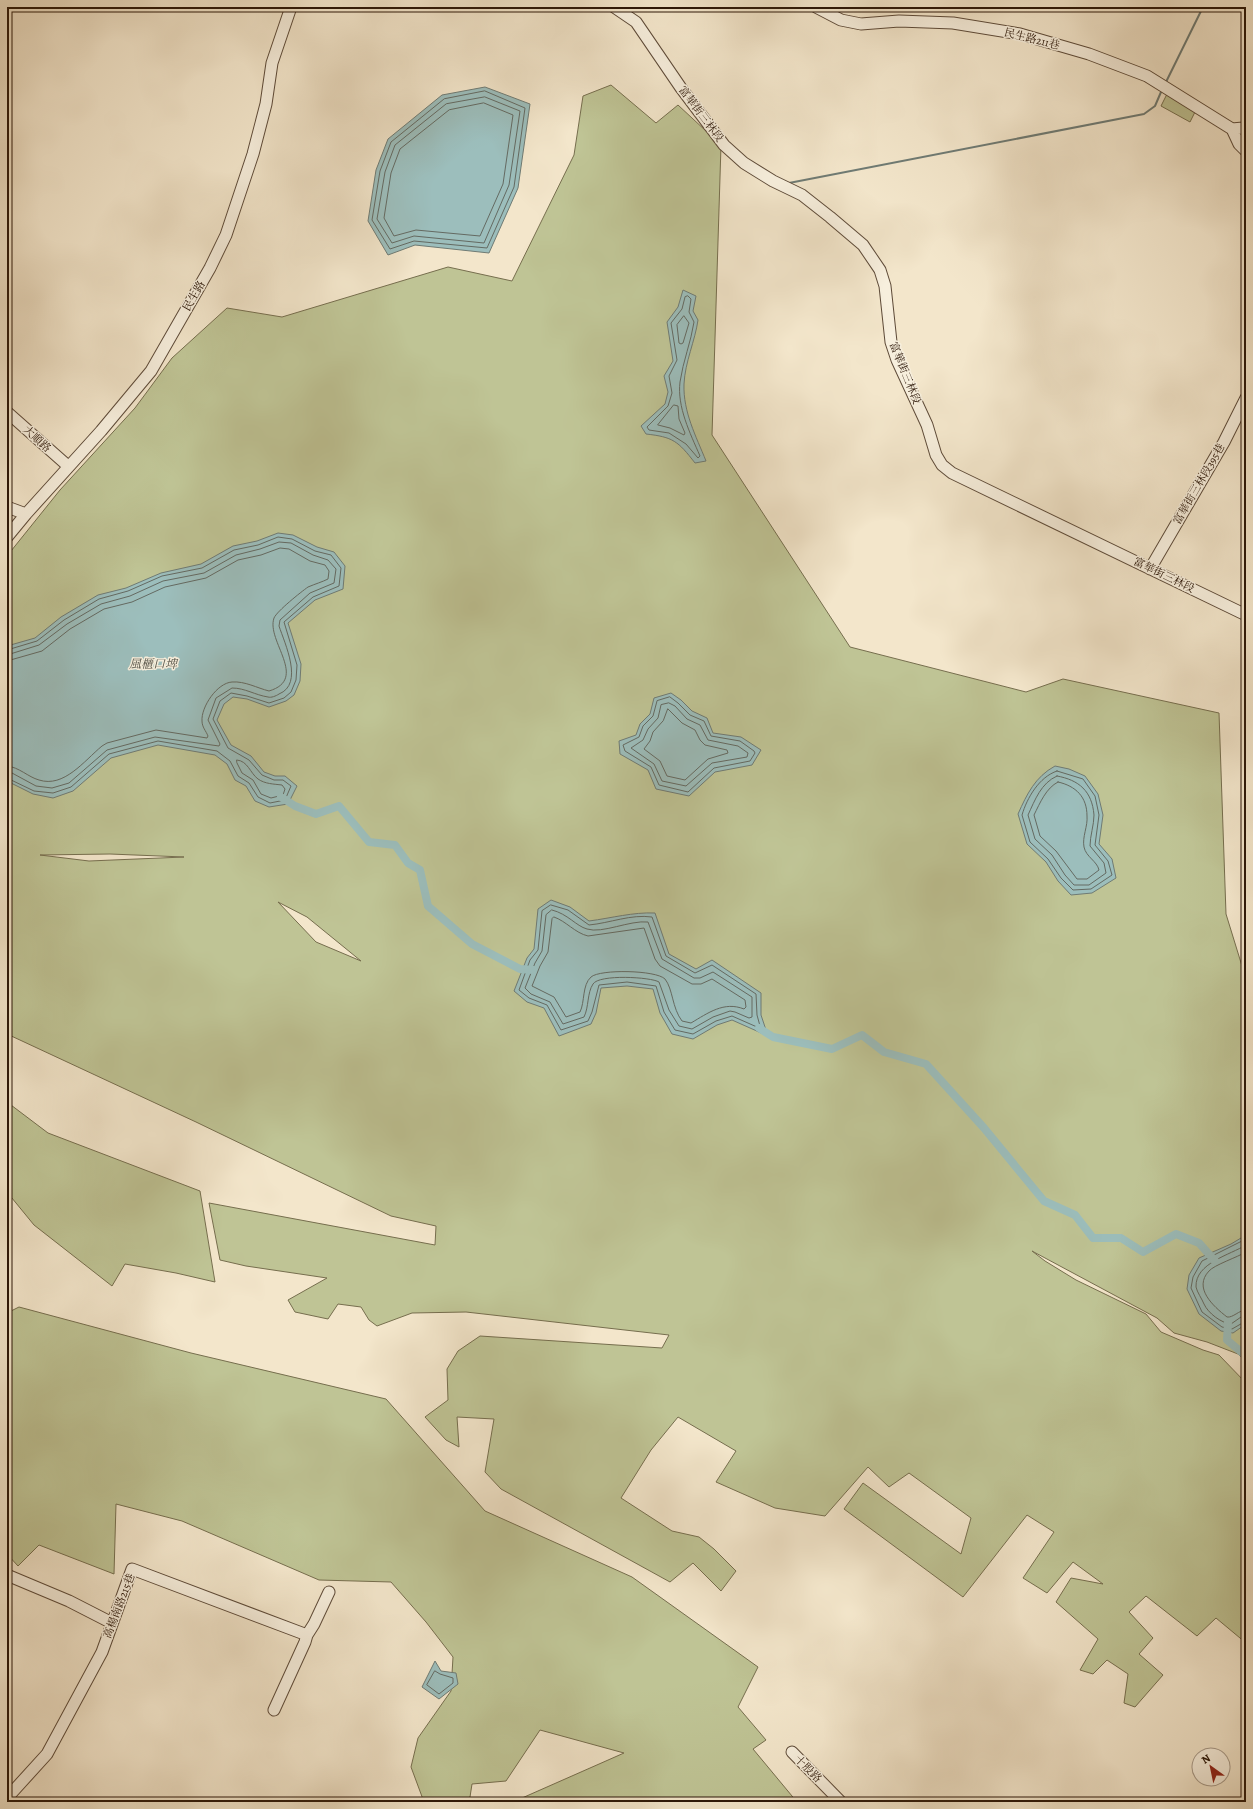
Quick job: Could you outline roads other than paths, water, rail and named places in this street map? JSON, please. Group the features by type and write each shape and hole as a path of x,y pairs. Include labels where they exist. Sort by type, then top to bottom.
{"street":[{"name":"民生路","path":"7,537 68,466 101,431 150,371 210,268 226,235 256,142 266,104 272,63 290,7"},
{"name":"富華街三林段","path":"614,7 636,22 681,88 724,145 744,163 773,181 802,195 863,245 880,270 885,286 891,342 927,425 936,455 942,465 952,473 1246,615"},
{"name":"民生路211巷","path":"816,7 841,20 861,24 898,21 953,23 1020,34 1083,52 1147,76 1232,129"},
{"path":"1246,126 1243,128 1232,129 1238,144 1246,151"},
{"name":"富華街三林段395巷","path":"1150,569 1224,442 1246,398"},
{"name":"大順路","path":"7,412 68,466"},
{"path":"7,507 26,514"},
{"name":"高楊南路215巷","path":"7,1798 47,1754 102,1652 132,1569 307,1636"},
{"path":"7,1575 69,1602 112,1623"},
{"path":"274,1710 306,1642 307,1636 329,1592"},
{"name":"十股路","path":"792,1752 842,1802"}],"water":[{"path":"485,87 530,104 518,188 489,253 415,245 388,255 368,221 376,170 388,139 442,95"},
{"path":"683,290 696,296 693,311 698,320 686,368 684,384 684,394 688,414 706,461 695,463 674,441 663,437 646,434 641,426 665,404 668,392 664,376 673,361 667,322 678,307"},
{"name":"風櫃口埤","path":"278,533 293,535 317,547 334,552 345,566 343,589 315,600 288,623 301,664 300,681 294,695 286,701 269,707 247,699 233,697 224,704 217,720 231,745 251,756 264,772 275,776 285,776 297,786 288,804 269,807 255,801 246,786 235,780 227,764 215,755 158,745 111,758 73,791 53,798 33,794 7,781 7,646 35,638 61,617 98,595 126,588 161,573 201,564 233,546 257,541"},
{"path":"671,693 692,711 707,718 713,733 741,737 761,750 752,765 715,772 689,796 656,789 648,770 620,754 619,741 636,735 640,724 650,714 654,698"},
{"path":"1055,766 1069,769 1085,776 1098,794 1103,815 1099,844 1112,859 1116,878 1092,893 1071,895 1058,881 1046,862 1027,844 1018,814 1032,787 1042,775"},
{"path":"551,900 570,907 589,921 631,914 655,913 669,954 696,969 712,960 761,993 761,1015 768,1036 732,1020 717,1025 693,1039 672,1034 660,1013 653,989 627,986 601,988 596,1013 591,1024 559,1036 544,1008 527,1002 514,991 527,958 534,949 538,909"},
{"path":"1246,1235 1246,1324 1233,1333 1221,1331 1199,1314 1187,1289 1189,1275 1199,1258 1231,1244"},
{"path":"435,1661 441,1671 456,1673 458,1684 439,1699 422,1687"}],"waterway":[{"path":"1166,82 1203,7"},
{"path":"789,183 1144,114 1155,106 1161,92"},
{"path":"281,797 295,806 316,814 339,806 369,842 395,845 408,863 420,870 428,906 472,944 520,969 533,970"},
{"path":"759,1028 773,1037 832,1049 862,1035 884,1052 926,1064 984,1128 1044,1201 1075,1215 1093,1238 1121,1238 1143,1252 1176,1234 1199,1243 1215,1261"},
{"path":"1228,1322 1227,1340 1246,1356"}]}
